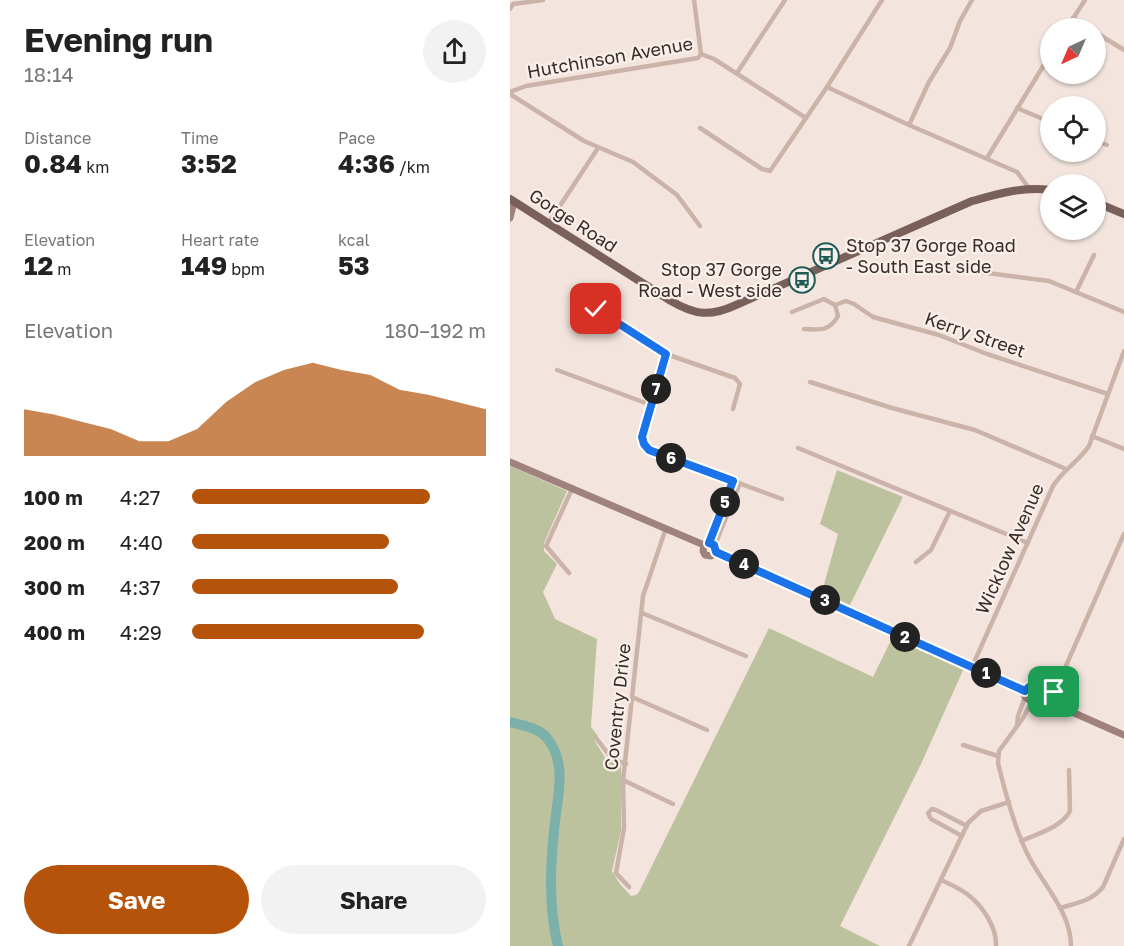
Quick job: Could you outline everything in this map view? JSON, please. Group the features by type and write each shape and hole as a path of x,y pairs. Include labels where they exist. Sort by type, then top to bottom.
{"main road":[{"name":"Gorge Road","path":"512,200 681,307 708,314 736,306 972,201 1000,193 1029,188 1040,189"},
{"path":"1106,207 1124,214"}],"street":[{"path":"510,9 513,4 541,0"},
{"path":"694,0 701,54"},
{"path":"737,73 784,0"},
{"path":"700,128 762,169 770,171 882,0"},
{"path":"909,125 929,82 950,48 960,21 972,0"},
{"path":"1073,18 1085,0"},
{"path":"1106,39 1124,50"},
{"name":"Hutchinson Avenue","path":"510,93 526,86 698,58 701,54 737,73 806,118"},
{"path":"987,158 1040,71"},
{"path":"827,87 1017,172 1029,188"},
{"path":"510,93 598,148 633,162 677,195 700,226"},
{"path":"1017,108 1040,118"},
{"path":"549,224 598,148"},
{"path":"510,218 512,200"},
{"path":"1076,292 1094,255"},
{"path":"960,267 972,271 1049,281 1124,312"},
{"name":"Kerry Street","path":"792,312 825,298 835,305 846,301 873,317 939,335 987,354 1108,394"},
{"path":"804,329 818,330 831,326 838,316 835,305"},
{"path":"576,306 596,309 666,354 735,378 740,384 733,409"},
{"name":"Wicklow Avenue","path":"972,667 1053,486 1066,469 1085,451 1124,351"},
{"path":"666,354 642,437 644,444 649,450 782,499"},
{"path":"557,370 651,405"},
{"path":"810,382 892,408 975,430 1066,469"},
{"path":"1092,436 1124,449"},
{"path":"798,448 1028,543"},
{"path":"510,462 711,546 1030,696 1050,702 1124,735"},
{"path":"711,546 733,481"},
{"path":"711,546 740,483"},
{"path":"569,573 546,546 572,489"},
{"path":"916,562 931,550 950,511"},
{"name":"Coventry Drive","path":"629,887 616,873 624,828 623,780 643,596 666,528"},
{"path":"1050,702 1124,534"},
{"path":"642,613 746,656"},
{"path":"1030,696 1023,718 998,756 998,763 1021,841 1066,921 1071,946"},
{"path":"632,697 707,730"},
{"path":"596,738 612,759 626,764"},
{"path":"963,745 998,756"},
{"path":"1021,841 1057,824 1068,815 1070,811 1069,770"},
{"path":"623,780 673,804"},
{"path":"909,946 972,818 981,811 1009,802"},
{"path":"962,836 930,819 928,813 932,809 936,810 967,826"},
{"path":"1059,908 1087,900 1098,893 1124,839"},
{"path":"941,880 961,890 974,901 994,930 996,946"}],"green space":[{"path":"510,466 567,491 544,543 544,551 557,564 543,592 555,619 597,639 591,727 598,736 594,740 606,759 621,765 621,831 612,871 631,896 639,892 769,628 873,677 893,636 964,668 921,764 840,926 880,946 510,946"},
{"path":"837,470 903,497 850,605 822,592 838,534 820,524"}],"waterway":[{"path":"510,722 530,727 544,735 554,749 558,760 560,784 551,874 553,918 558,946"}],"place":[{"name":"Stop 37 Gorge Road - South East side","path":"826,256"},
{"name":"Stop 37 Gorge Road - West side","path":"802,280"}],"route":[{"path":"596,309 666,354 642,437 644,444 649,450 733,481 709,543 716,547 716,552 1025,691 1029,687 1034,687 1038,691 1038,697 1050,702 1054,692"}]}
